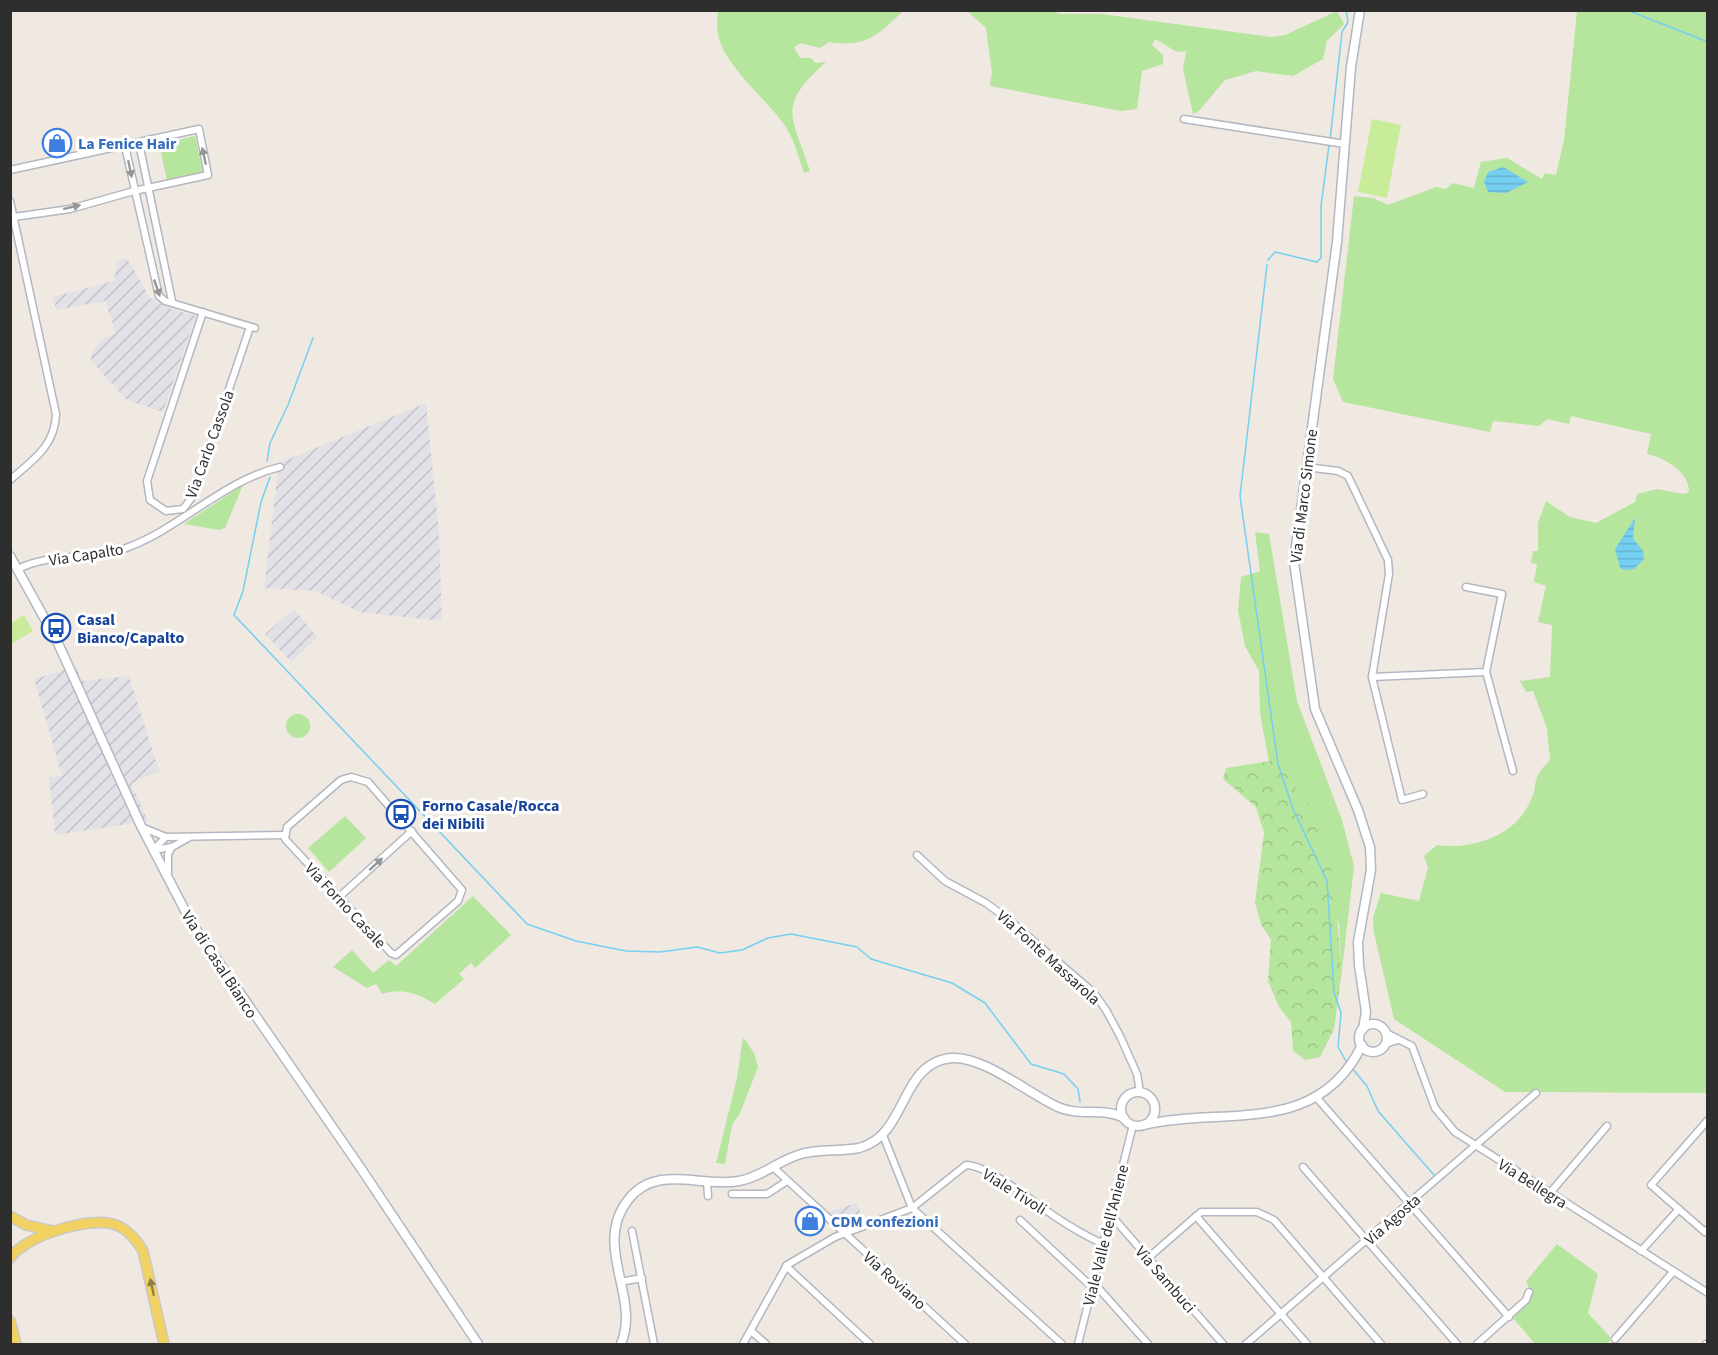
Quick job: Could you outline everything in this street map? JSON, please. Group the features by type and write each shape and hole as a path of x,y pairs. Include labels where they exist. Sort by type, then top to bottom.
{"main road":[{"path":"10,1216 38,1228 61,1230"},
{"path":"10,1258 30,1241 61,1230 90,1224 112,1224 130,1233 138,1242 146,1260 164,1344"},
{"path":"10,1321 16,1344"}],"street":[{"name":"Via di Marco Simone","path":"1360,10 1352,59 1337,242 1294,552 1296,586 1315,708 1363,821 1370,847 1371,870 1358,942 1359,965 1366,1007 1363,1029"},
{"path":"1184,119 1345,144"},
{"path":"10,170 199,129 208,175 134,190 70,209 14,217"},
{"path":"139,143 172,301"},
{"path":"125,146 158,294 163,300 203,312"},
{"path":"10,201 56,414 55,429 47,446 10,480"},
{"path":"148,251 155,252 162,249"},
{"path":"150,260 157,256 164,257"},
{"name":"Via Carlo Cassola","path":"203,312 252,328 193,496 183,509 166,511 150,500 147,481 203,312"},
{"name":"Via Capalto","path":"18,569 35,562 124,549 168,529 248,477 280,467"},
{"path":"1305,467 1338,471 1348,476 1388,560 1389,574 1372,677 1402,800 1423,794"},
{"name":"Via di Casal Bianco","path":"10,556 57,641 141,826 191,922 362,1170 478,1344"},
{"path":"1466,587 1502,594 1486,672 1513,771"},
{"path":"1372,677 1486,672"},
{"name":"Via Forno Casale","path":"351,777 368,783 412,831 461,887 462,896 400,953 394,955 288,843 285,835 287,827 341,780 351,777"},
{"path":"141,826 166,837 285,835"},
{"path":"339,897 412,831"},
{"path":"153,850 172,847 181,839 194,836"},
{"path":"153,850 166,837"},
{"path":"171,885 167,867 172,847"},
{"name":"Via Fonte Massarola","path":"917,855 948,883 986,903 1009,920 1094,993 1120,1036 1137,1074 1140,1092"},
{"name":"Via di Marco Simone","path":"1366,1007 1383,1029"},
{"path":"1354,1062 1362,1045 1360,1037 1363,1029 1371,1024 1383,1029 1386,1044"},
{"name":"Via Bellegra","path":"1383,1029 1399,1040 1409,1043 1414,1050 1429,1096 1439,1115 1455,1132 1707,1293"},
{"path":"1105,1113 1124,1118 1133,1125 1143,1125 1177,1119 1266,1114 1288,1110 1316,1096 1354,1062 1386,1044 1399,1040"},
{"path":"1362,1045 1373,1052"},
{"path":"621,1344 626,1323 613,1238 615,1224 628,1200 643,1187 663,1179 707,1182 740,1181 788,1158 807,1152 859,1148 883,1135 894,1122 918,1076 929,1065 952,1058 979,1064 1060,1109 1084,1114 1113,1112 1128,1096 1140,1092 1149,1096 1159,1113 1177,1119"},
{"name":"Via Agosta","path":"1246,1344 1536,1092"},
{"path":"1316,1096 1509,1317"},
{"path":"1123,1103 1124,1118"},
{"path":"1143,1125 1152,1119 1155,1109"},
{"path":"1707,1120 1651,1185 1705,1232 1707,1229"},
{"name":"Viale Valle dell'Aniene","path":"1078,1344 1133,1125"},
{"path":"1550,1193 1607,1126"},
{"path":"883,1135 912,1208 1062,1344"},
{"name":"Viale Tivoli","path":"786,1266 844,1233 912,1208 962,1167 970,1165 1007,1183 1061,1220 1103,1244"},
{"name":"Via Roviano","path":"773,1167 965,1344"},
{"path":"1303,1167 1457,1344"},
{"path":"732,1194 767,1194 787,1181"},
{"path":"707,1182 708,1196"},
{"path":"1641,1251 1679,1209"},
{"path":"1148,1258 1196,1216 1207,1211 1257,1212 1269,1215 1381,1344"},
{"name":"Via Sambuci","path":"1110,1214 1222,1344"},
{"path":"1196,1216 1308,1344"},
{"path":"1020,1220 1092,1284 1148,1344"},
{"path":"632,1231 654,1344"},
{"path":"743,1344 786,1266 870,1344"},
{"path":"1615,1339 1673,1272"},
{"path":"620,1282 642,1278"},
{"path":"1477,1344 1526,1300 1529,1292"},
{"path":"751,1331 766,1344"}],"shaded area":[{"path":"127,258 150,298 171,309 196,316 163,412 127,400 91,361 91,355 100,341 116,333 105,301 56,310 53,297 114,281 117,262"},
{"path":"426,403 439,532 442,621 359,612 316,591 264,588 279,463"},
{"path":"294,609 317,637 291,662 265,634"},
{"path":"76,666 82,681 129,676 159,771 131,784 148,821 55,835 49,777 62,776 34,679"},
{"path":"856,1203 864,1221 843,1228 827,1213"}],"green space":[{"path":"718,10 903,11 878,33 862,41 829,42 820,48 801,43 794,47 800,58 811,58 816,63 826,62 800,90 794,101 792,112 810,171 804,173 787,129 729,59 717,31"},
{"path":"1048,10 1061,14 1102,14 1271,37 1285,35 1337,11 1344,24 1327,41 1323,59 1293,76 1256,71 1225,80 1199,111 1193,114 1183,69 1186,51 1177,52 1155,39 1152,45 1163,55 1163,64 1142,71 1137,109 1121,111 990,86 992,73 986,28 967,11"},
{"path":"1577,11 1707,11 1707,1093 1505,1092 1394,1019 1374,933 1373,917 1381,893 1419,901 1428,867 1424,856 1437,845 1476,843 1502,833 1513,825 1529,804 1539,773 1550,760 1547,728 1533,691 1526,692 1520,681 1550,677 1552,625 1538,622 1546,586 1534,582 1537,564 1531,563 1533,551 1538,551 1538,523 1546,501 1570,517 1596,523 1635,502 1637,494 1657,489 1684,494 1689,492 1685,478 1680,472 1668,462 1647,454 1651,434 1571,416 1569,424 1547,419 1539,426 1493,421 1490,432 1343,402 1333,379 1354,196 1373,198 1388,205 1436,187 1446,189 1452,183 1474,188 1481,162 1507,158 1542,179 1545,173 1556,175 1564,140"},
{"path":"1372,119 1401,125 1387,198 1358,192"},
{"path":"195,136 203,173 167,181 159,144"},
{"path":"243,485 225,528 219,530 184,524"},
{"path":"1255,532 1269,534 1297,701 1342,820 1354,866 1342,970 1339,924 1269,762 1260,713 1259,671 1245,646 1238,610 1241,577 1260,571"},
{"path":"24,615 33,631 11,644 11,623"},
{"path":"298,714 306,718 310,726 306,734 298,738 290,734 286,726 290,718"},
{"path":"1277,760 1311,808 1333,876 1342,970 1334,1029 1320,1057 1305,1060 1293,1051 1291,1022 1279,1007 1268,981 1271,940 1261,924 1255,903 1264,833 1256,807 1223,779 1226,768"},
{"path":"345,816 366,838 329,872 308,848"},
{"path":"473,896 511,935 475,968 471,963 459,974 464,979 435,1004 423,997 403,991 382,994 376,984 367,988 333,967 352,950 373,973 389,960 396,966"},
{"path":"743,1037 754,1053 758,1067 740,1113 732,1125 725,1164 716,1163 737,1078"},
{"path":"1557,1244 1598,1274 1588,1313 1611,1338 1608,1344 1535,1344 1513,1318 1528,1301 1530,1293 1526,1281"}],"water":[{"path":"1503,167 1528,182 1506,193 1488,192 1484,182 1488,172"},
{"path":"1635,518 1633,538 1643,551 1644,559 1634,569 1624,570 1620,568 1615,549"}],"waterway":[{"path":"1330,140 1342,32 1348,22 1346,10"},
{"path":"1627,10 1708,42"},
{"path":"1268,260 1275,252 1317,262 1321,258 1321,206 1329,145"},
{"path":"1267,265 1240,496 1278,764 1293,809 1327,881 1334,992 1341,1013 1338,1047 1346,1061"},
{"path":"267,461 270,443 288,405 313,338"},
{"path":"270,477 261,502 243,591 234,615 527,924 576,941 626,951 660,952 697,947 720,953 742,950 768,938 791,934 857,947 871,959 952,983 985,1003 1031,1064 1064,1074 1078,1089 1080,1102"},
{"path":"1351,1067 1367,1086 1378,1111 1434,1175"}],"place":[{"name":"La Fenice Hair","path":"57,143"},
{"name":"Casal Bianco/Capalto","path":"56,628"},
{"name":"Forno Casale/Rocca dei Nibili","path":"401,814"},
{"name":"CDM confezioni","path":"810,1221"}]}
